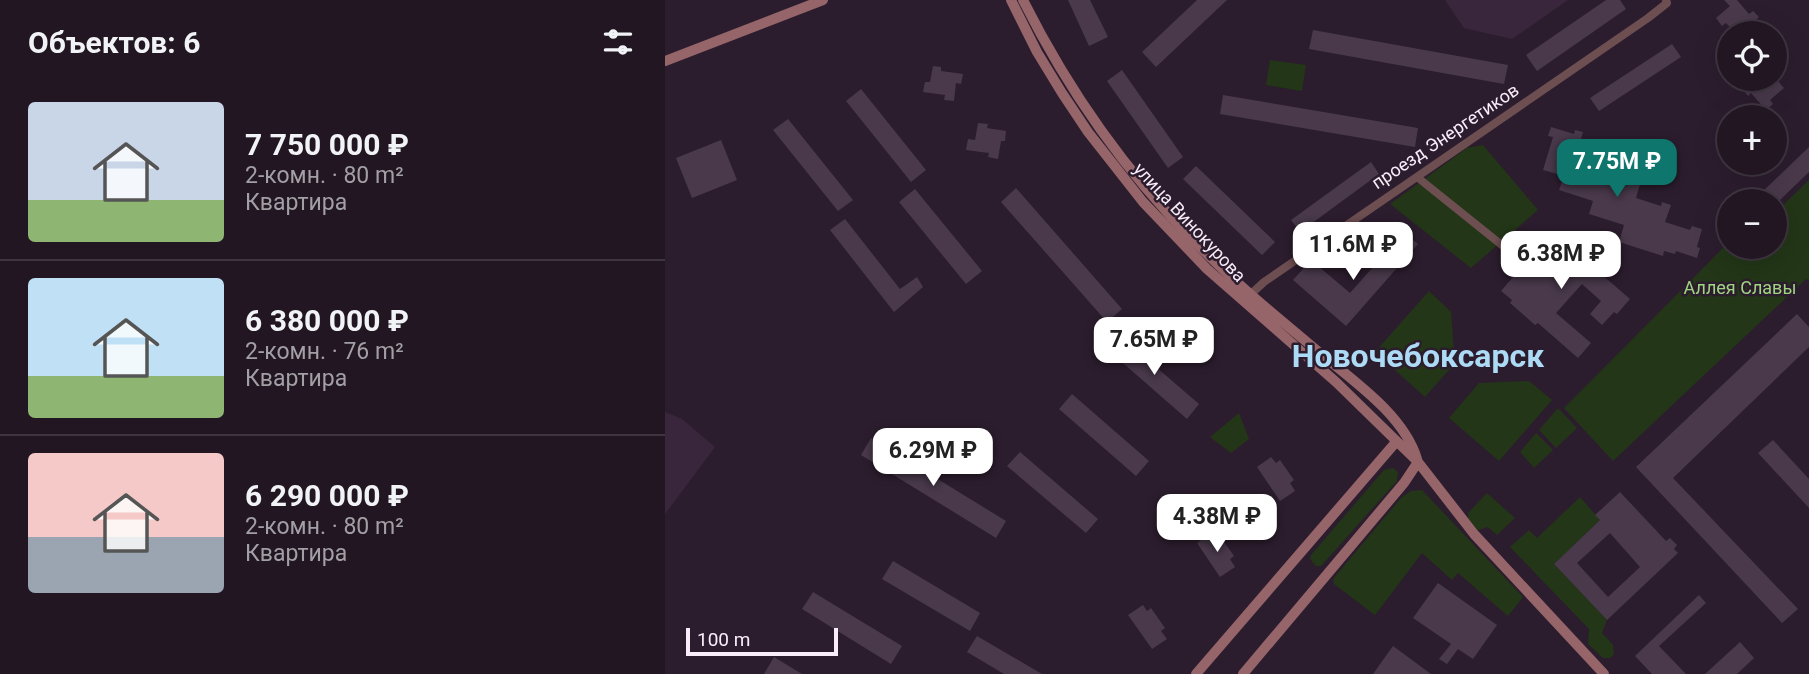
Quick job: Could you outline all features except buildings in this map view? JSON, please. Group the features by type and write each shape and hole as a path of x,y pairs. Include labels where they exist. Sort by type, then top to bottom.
{"main road":[{"path":"665,61 823,0"},
{"name":"улица Винокурова","path":"1011,0 1037,52 1066,90"},
{"name":"улица Винокурова","path":"1023,0 1088,132 1186,248 1387,411 1413,443 1418,462"},
{"name":"улица Винокурова","path":"1247,298 1418,462 1474,534 1604,674"},
{"path":"1196,674 1396,442"},
{"path":"1243,674 1404,483 1418,462"}],"street":[{"name":"проезд Энергетиков","path":"1247,298 1264,282 1648,18 1667,3 1666,0"},
{"path":"1417,177 1518,258"}],"shaded area":[{"path":"1445,0 1568,0 1512,39 1464,28"},
{"path":"665,412 682,419 715,447 665,514"}],"green space":[{"path":"1270,60 1306,65 1302,91 1266,85"},
{"path":"1483,145 1538,210 1471,268 1390,204 1467,148"},
{"name":"Аллея Славы","path":"1809,180 1809,281 1806,279 1613,461 1564,408 1717,254 1717,259 1787,259 1787,201"},
{"path":"1429,291 1451,312 1455,363 1425,397 1375,352"},
{"path":"1529,381 1552,400 1499,461 1449,418 1479,383"},
{"path":"1558,408 1577,428 1556,448 1539,430"},
{"path":"1239,413 1249,439 1231,453 1210,437"},
{"path":"1536,433 1553,450 1534,468 1520,452"},
{"path":"1393,468 1398,472 1397,481 1321,566 1316,566 1310,559 1311,555 1384,470"},
{"path":"1422,490 1523,597 1508,616 1458,573 1452,580 1422,553 1375,615 1334,584 1333,579 1401,498 1411,491"},
{"path":"1487,493 1515,518 1497,535 1488,527 1475,531 1469,524 1468,513"},
{"path":"1580,497 1600,520 1554,564 1607,620 1602,633 1613,645 1614,654 1610,658 1603,658 1588,644 1589,629 1510,547 1529,530 1537,538"}],"district":[{"name":"Новочебоксарск","path":"1418,356"}]}
